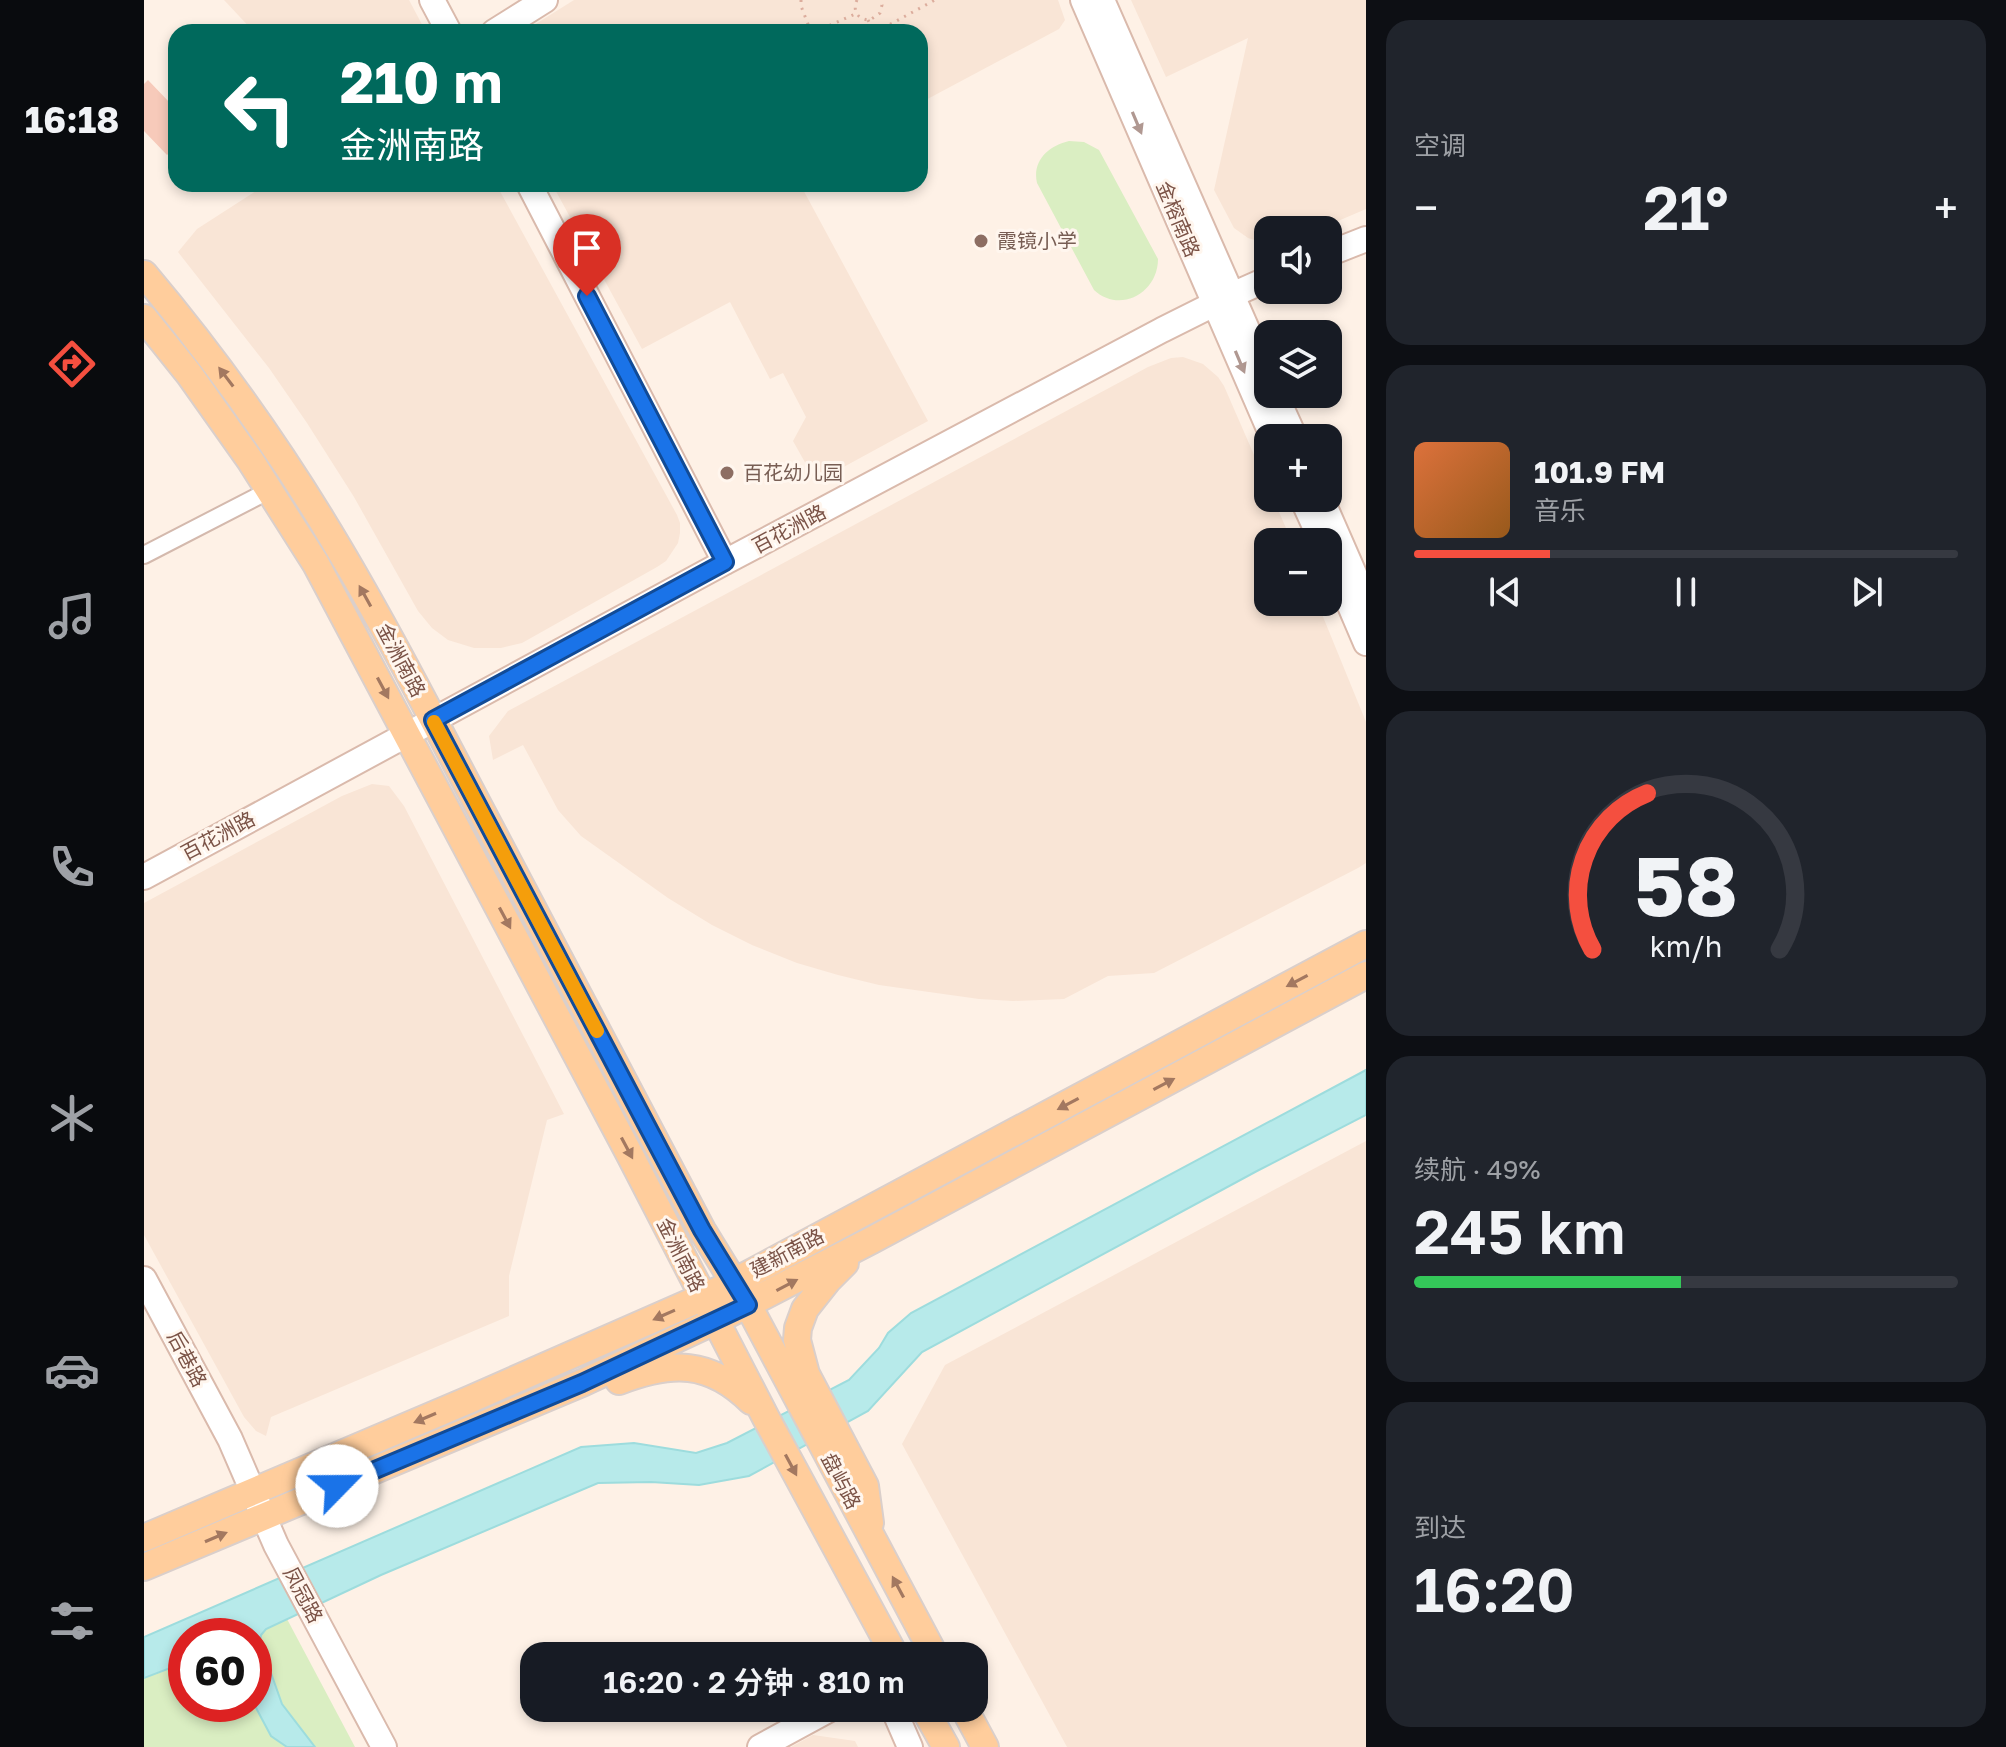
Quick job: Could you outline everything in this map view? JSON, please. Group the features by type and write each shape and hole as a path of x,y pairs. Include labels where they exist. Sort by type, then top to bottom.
{"main road":[{"name":"金洲南路","path":"144,274 227,378 286,464 358,582 695,1216 748,1305"},
{"name":"金洲南路","path":"144,318 189,374 270,490 316,564 715,1321"},
{"name":"建新南路","path":"144,1538 703,1297 1366,944"},
{"name":"建新南路","path":"144,1567 527,1407 715,1321 1366,975"},
{"path":"872,1240 815,1295 805,1309 797,1340 806,1374 865,1486 872,1538"},
{"name":"盘屿路","path":"748,1305 928,1642"},
{"name":"盘屿路","path":"715,1321 888,1642"},
{"path":"527,1407 645,1372 684,1368 720,1376 739,1389 766,1418"},
{"path":"932,1722 946,1747"},
{"path":"972,1722 985,1745"}],"street":[{"path":"432,0 445,24"},
{"path":"507,24 545,0"},
{"name":"金榕南路","path":"1083,0 1223,299 1254,353"},
{"name":"金榕南路","path":"1102,0 1223,299 1268,424"},
{"path":"533,192 725,562"},
{"path":"1342,248 1366,239"},
{"name":"百花洲路","path":"144,877 725,562 1162,330 1254,285"},
{"path":"144,555 270,490"},
{"path":"1327,512 1366,601"},
{"path":"1342,588 1366,643"},
{"name":"后巷路","path":"144,1279 230,1439"},
{"name":"凤冠路","path":"230,1439 276,1545 384,1747"},
{"path":"880,1628 880,1642"},
{"path":"760,1747 806,1722"},
{"path":"899,1722 910,1747"}],"path":[{"path":"801,0 811,24"},
{"path":"857,0 854,7 857,14 861,19 868,20 880,14 881,0"},
{"path":"890,24 935,0"},
{"path":"834,24 857,14"},
{"path":"868,20 870,24"}],"shaded area":[{"path":"224,0 409,0 422,24 246,24"},
{"path":"574,0 1058,0 1065,20 1059,29 928,99 928,24 536,24"},
{"path":"1131,0 1366,0 1366,209 1342,219 1342,216 1254,216 1254,240 1248,238 1234,228 1214,190 1248,38 1166,77"},
{"path":"255,192 500,192 677,515 680,523 678,543 666,561 522,643 501,648 474,648 448,640 432,628 418,611 354,497 269,368 178,252 197,229"},
{"path":"556,192 804,192 928,421 816,482 793,441 806,417 783,373 770,379 730,302 642,349"},
{"path":"1183,357 1203,364 1218,377 1254,455 1254,512 1279,512 1286,528 1254,528 1254,616 1323,616 1366,722 1366,863 1358,868 1154,973 1108,976 1064,999 979,999 879,985 797,963 752,945 668,898 581,836 558,810 523,745 493,760 489,736 508,711 1148,367"},
{"path":"372,784 389,786 404,806 564,1114 547,1120 509,1276 509,1316 271,1417 266,1436 256,1431 244,1417 144,1235 144,903 342,796"},
{"path":"1366,1141 1366,1747 1067,1747 902,1444 945,1365"},
{"path":"813,1735 855,1741 858,1747 791,1747"}],"green space":[{"path":"1069,141 1084,142 1099,150 1158,259 1152,282 1145,290 1126,300 1104,297 1094,290 1037,183 1039,161 1054,147"},
{"path":"287,1619 355,1747 144,1747 144,1678 168,1669 168,1722 272,1722 272,1626"}],"water":[{"path":"1366,1070 1366,1115 922,1352 868,1411 749,1476 699,1485 598,1483 381,1575 272,1626 272,1618 188,1618 581,1447 634,1443 696,1453 727,1443 849,1380 879,1348 888,1333 911,1313"},
{"path":"168,1627 168,1669 144,1678 144,1637"},
{"path":"272,1676 282,1704 315,1747 287,1747 271,1736 264,1722 272,1722"}],"building":[{"path":"148,80 168,101 167,155 144,131 144,84"}],"slow traffic":[{"path":"434,722 597,1031"}],"place":[{"name":"霞镜小学","path":"981,241"},
{"name":"百花幼儿园","path":"727,473"}],"route":[{"path":"337,1486 582,1383 748,1305 702,1230 433,720 725,562 587,296"}]}
